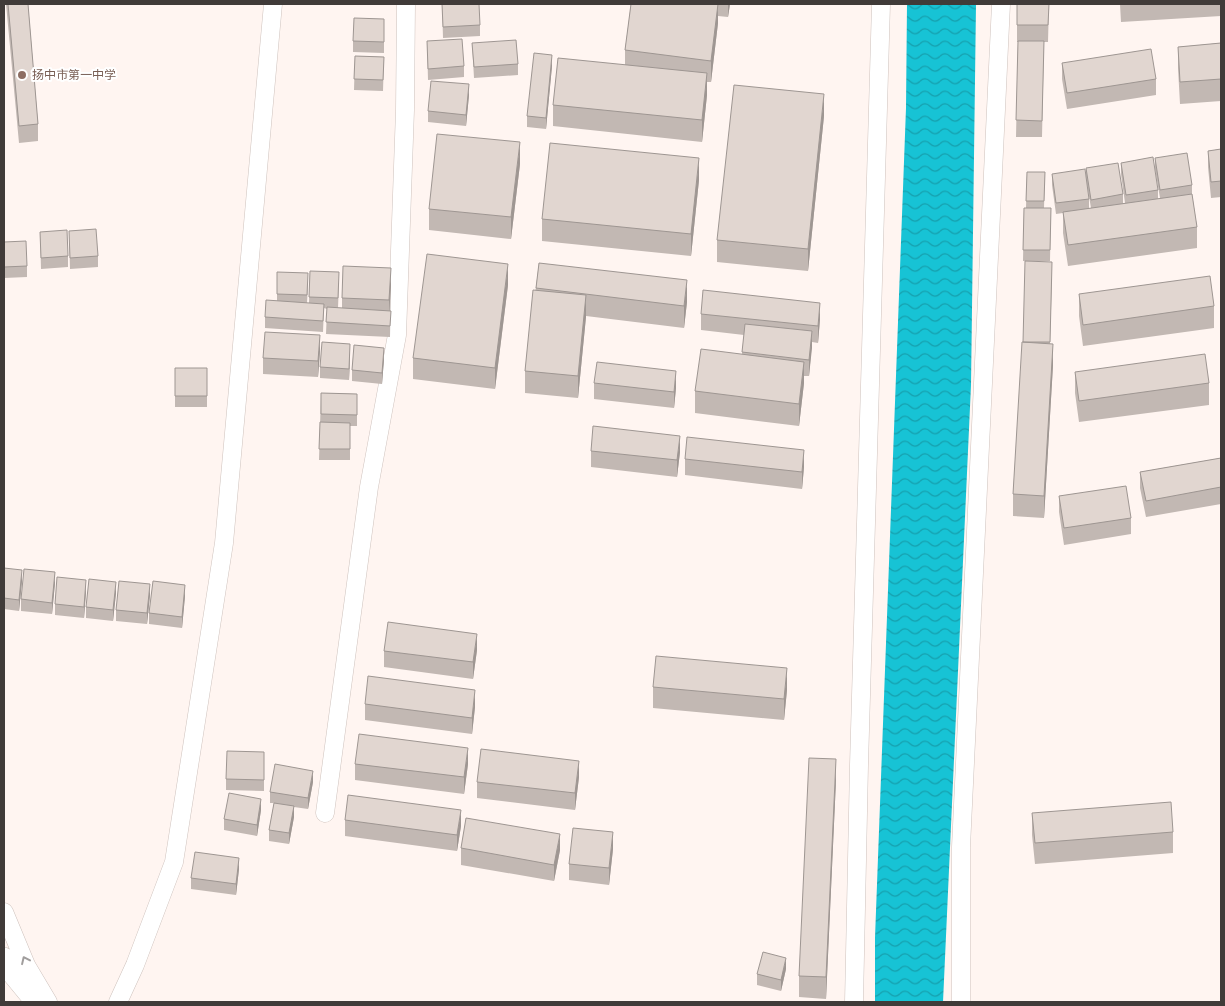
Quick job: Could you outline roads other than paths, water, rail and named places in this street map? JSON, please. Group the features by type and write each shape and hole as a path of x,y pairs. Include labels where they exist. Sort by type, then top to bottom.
{"main road":[{"path":"4,958 12,974 36,1002"}],"street":[{"path":"118,1002 135,965 174,862 224,543 272,4"},
{"path":"325,813 369,487 397,335 405,110 406,4"},
{"path":"854,1002 858,765 881,4"},
{"path":"961,1002 961,847 1001,4"},
{"path":"4,912 26,964 48,1002"}],"water":[{"path":"907,4 976,4 971,385 943,1002 875,1002 875,938 906,108"}],"place":[{"name":"扬中市第一中学","path":"22,75"}]}
